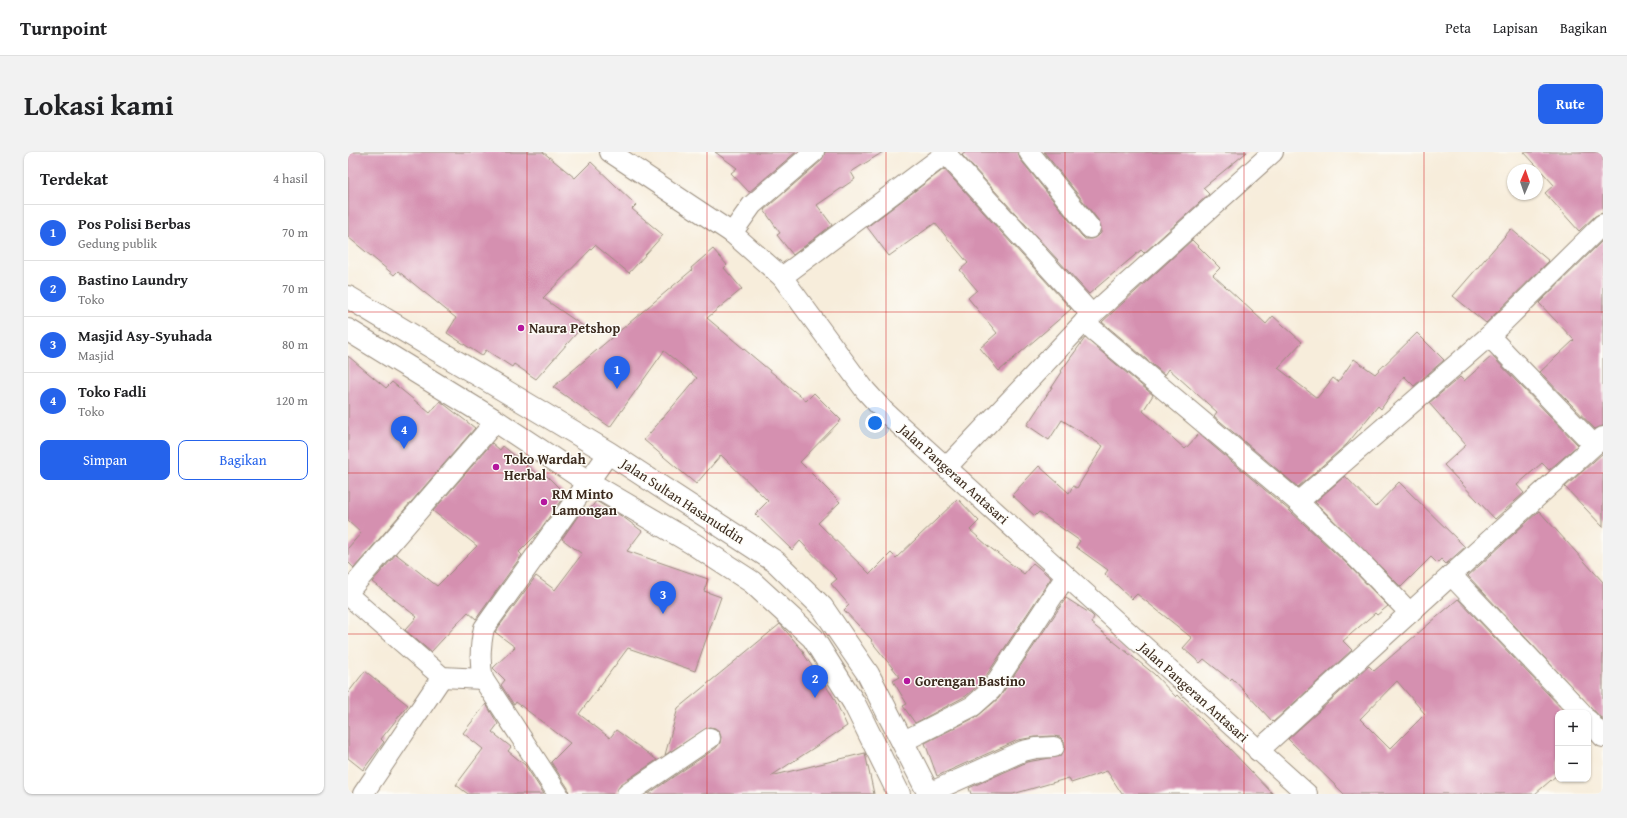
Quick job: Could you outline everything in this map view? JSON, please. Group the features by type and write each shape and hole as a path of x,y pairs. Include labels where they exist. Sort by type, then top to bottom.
{"street":[{"name":"Jalan Pangeran Antasari","path":"610,152 732,233 782,277 865,390 884,410 946,468 1307,794"},
{"path":"732,233 752,205 814,152"},
{"path":"1030,152 1090,228"},
{"path":"946,468 1088,319 1273,152"},
{"path":"782,277 947,153 1088,319 1298,502 1354,555 1410,613"},
{"path":"1298,502 1489,336 1603,224"},
{"name":"Jalan Sultan Hasanuddin","path":"348,297 609,453 776,562 822,607 868,674 904,741 929,794"},
{"path":"348,330 496,421 588,482 692,543 752,582 813,638 854,702 899,794"},
{"path":"1258,751 1599,441 1489,336"},
{"path":"483,679 442,677 348,593 496,421"},
{"path":"558,794 483,679 480,665 480,648 484,628 609,453"},
{"path":"1451,575 1579,710"},
{"path":"904,741 973,706 991,690 1066,576"},
{"path":"363,794 442,677"},
{"path":"1591,723 1603,737"},
{"path":"627,794 710,738"},
{"path":"929,794 1023,751 1054,746"}],"building":[{"path":"348,152 543,152 575,178 591,162 636,205 632,209 663,235 629,273 595,245 543,298 583,326 536,379 514,364 512,367 486,350 482,356 447,333 456,318 398,271 394,275 348,237"},
{"path":"715,152 796,152 749,192 731,173 737,168"},
{"path":"825,152 883,152 851,172 855,179 817,205 832,225 793,255 777,235 780,233 764,210 821,161"},
{"path":"966,152 1018,152 1020,159 1081,235 1085,239 1091,239 1097,237 1101,233 1099,221 1044,152 1247,152 1203,188 1209,194 1144,253 1141,250 1089,294 962,155"},
{"path":"1524,152 1603,152 1603,213 1595,216 1579,231 1545,193 1554,185 1543,173 1543,164 1535,164"},
{"path":"944,169 1071,309 999,371 980,348 997,333 968,298 977,290 960,270 968,263 935,223 889,256 867,227"},
{"path":"1511,229 1549,261 1486,323 1453,296"},
{"path":"1192,240 1220,268 1213,275 1266,324 1273,316 1302,342 1278,368 1317,398 1333,378 1338,382 1354,359 1375,374 1417,333 1444,360 1414,386 1404,376 1381,409 1378,406 1347,444 1298,487 1214,416 1217,412 1169,369 1165,375 1102,322"},
{"path":"1603,240 1603,426 1595,429 1540,372 1574,340 1539,303"},
{"path":"713,249 727,265 724,268 742,289 707,318 806,401 814,393 841,420 800,462 840,502 818,523 870,574 891,553 896,558 958,499 979,521 970,530 988,546 1024,574 1033,563 1051,578 982,682 966,696 915,723 903,706 907,704 893,681 900,677 871,641 872,640 844,610 849,605 831,584 837,579 800,541 792,550 755,514 768,501 721,455 696,484 644,440 697,378 664,351 610,427 553,387 692,270 691,268"},
{"path":"1085,338 1153,395 1143,411 1185,449 1199,434 1290,511 1346,563 1388,606 1377,615 1375,613 1343,641 1352,650 1273,722 1232,678 1230,680 1204,659 1200,663 1183,648 1192,638 1137,594 1132,599 1105,574 1108,570 1076,547 1080,541 1039,512 1035,516 1012,495 1039,466 1069,493 1073,486 1077,488 1103,446 1062,420 1049,440 1027,425 1062,372 1061,371"},
{"path":"348,356 386,388 392,382 430,413 440,401 475,428 354,568 348,562 348,548 361,533 348,521"},
{"path":"1492,356 1578,445 1549,470 1542,463 1517,485 1524,493 1495,519 1444,465 1466,445 1429,403 1460,377 1464,381"},
{"path":"492,443 500,450 503,446 542,478 545,474 564,493 560,498 562,499 537,534 519,552 522,555 476,619 468,612 431,652 405,630 417,617 372,582 396,554 437,586 477,546 433,511"},
{"path":"1603,453 1603,527 1565,487"},
{"path":"1345,476 1375,507 1399,482 1465,547 1446,564 1441,559 1437,563 1431,557 1401,587 1315,502"},
{"path":"596,501 623,517 642,531 627,551 708,579 704,591 721,597 695,671 628,648 579,714 610,738 616,730 657,760 621,784 616,794 569,794 568,788 551,762 570,743 516,702 514,705 501,685 505,680 493,668 515,647 495,632 536,576 555,590 582,554 562,539 580,513 583,512 586,515"},
{"path":"1539,511 1603,582 1603,720 1468,576"},
{"path":"1066,598 1091,614 1094,617 1091,623 1154,674 1176,697 1178,695 1273,794 1122,794 1107,771 1071,783 1069,778 1013,794 971,794 969,788 1027,762 1061,756 1065,747 1064,741 1060,737 1053,736 1018,740 937,776 925,743 978,716 999,698"},
{"path":"1458,599 1563,710 1555,710 1555,777 1535,794 1344,794 1288,739 1369,666 1374,671","holes":["1397,681 1425,714 1390,749 1360,719"]},
{"path":"780,624 804,652 803,653 834,698 847,726 771,776 865,753 874,794 648,794 716,748 720,743 721,737 719,731 715,728 709,727 665,755 678,708"},
{"path":"365,671 408,705 381,739 384,742 363,770 348,758 348,693"},
{"path":"486,704 498,724 492,732 511,747 508,751 525,765 544,794 468,794 456,785 483,749 463,733"}],"place":[{"name":"Naura Petshop","path":"521,328"},
{"name":"Pos Polisi Berbas","path":"617,389"},
{"name":"Toko Fadli","path":"404,449"},
{"name":"Toko Wardah Herbal","path":"496,467"},
{"name":"RM Minto Lamongan","path":"544,502"},
{"name":"Masjid Asy-Syuhada","path":"663,614"},
{"name":"Gorengan Bastino","path":"907,681"},
{"name":"Bastino Laundry","path":"815,698"}]}
